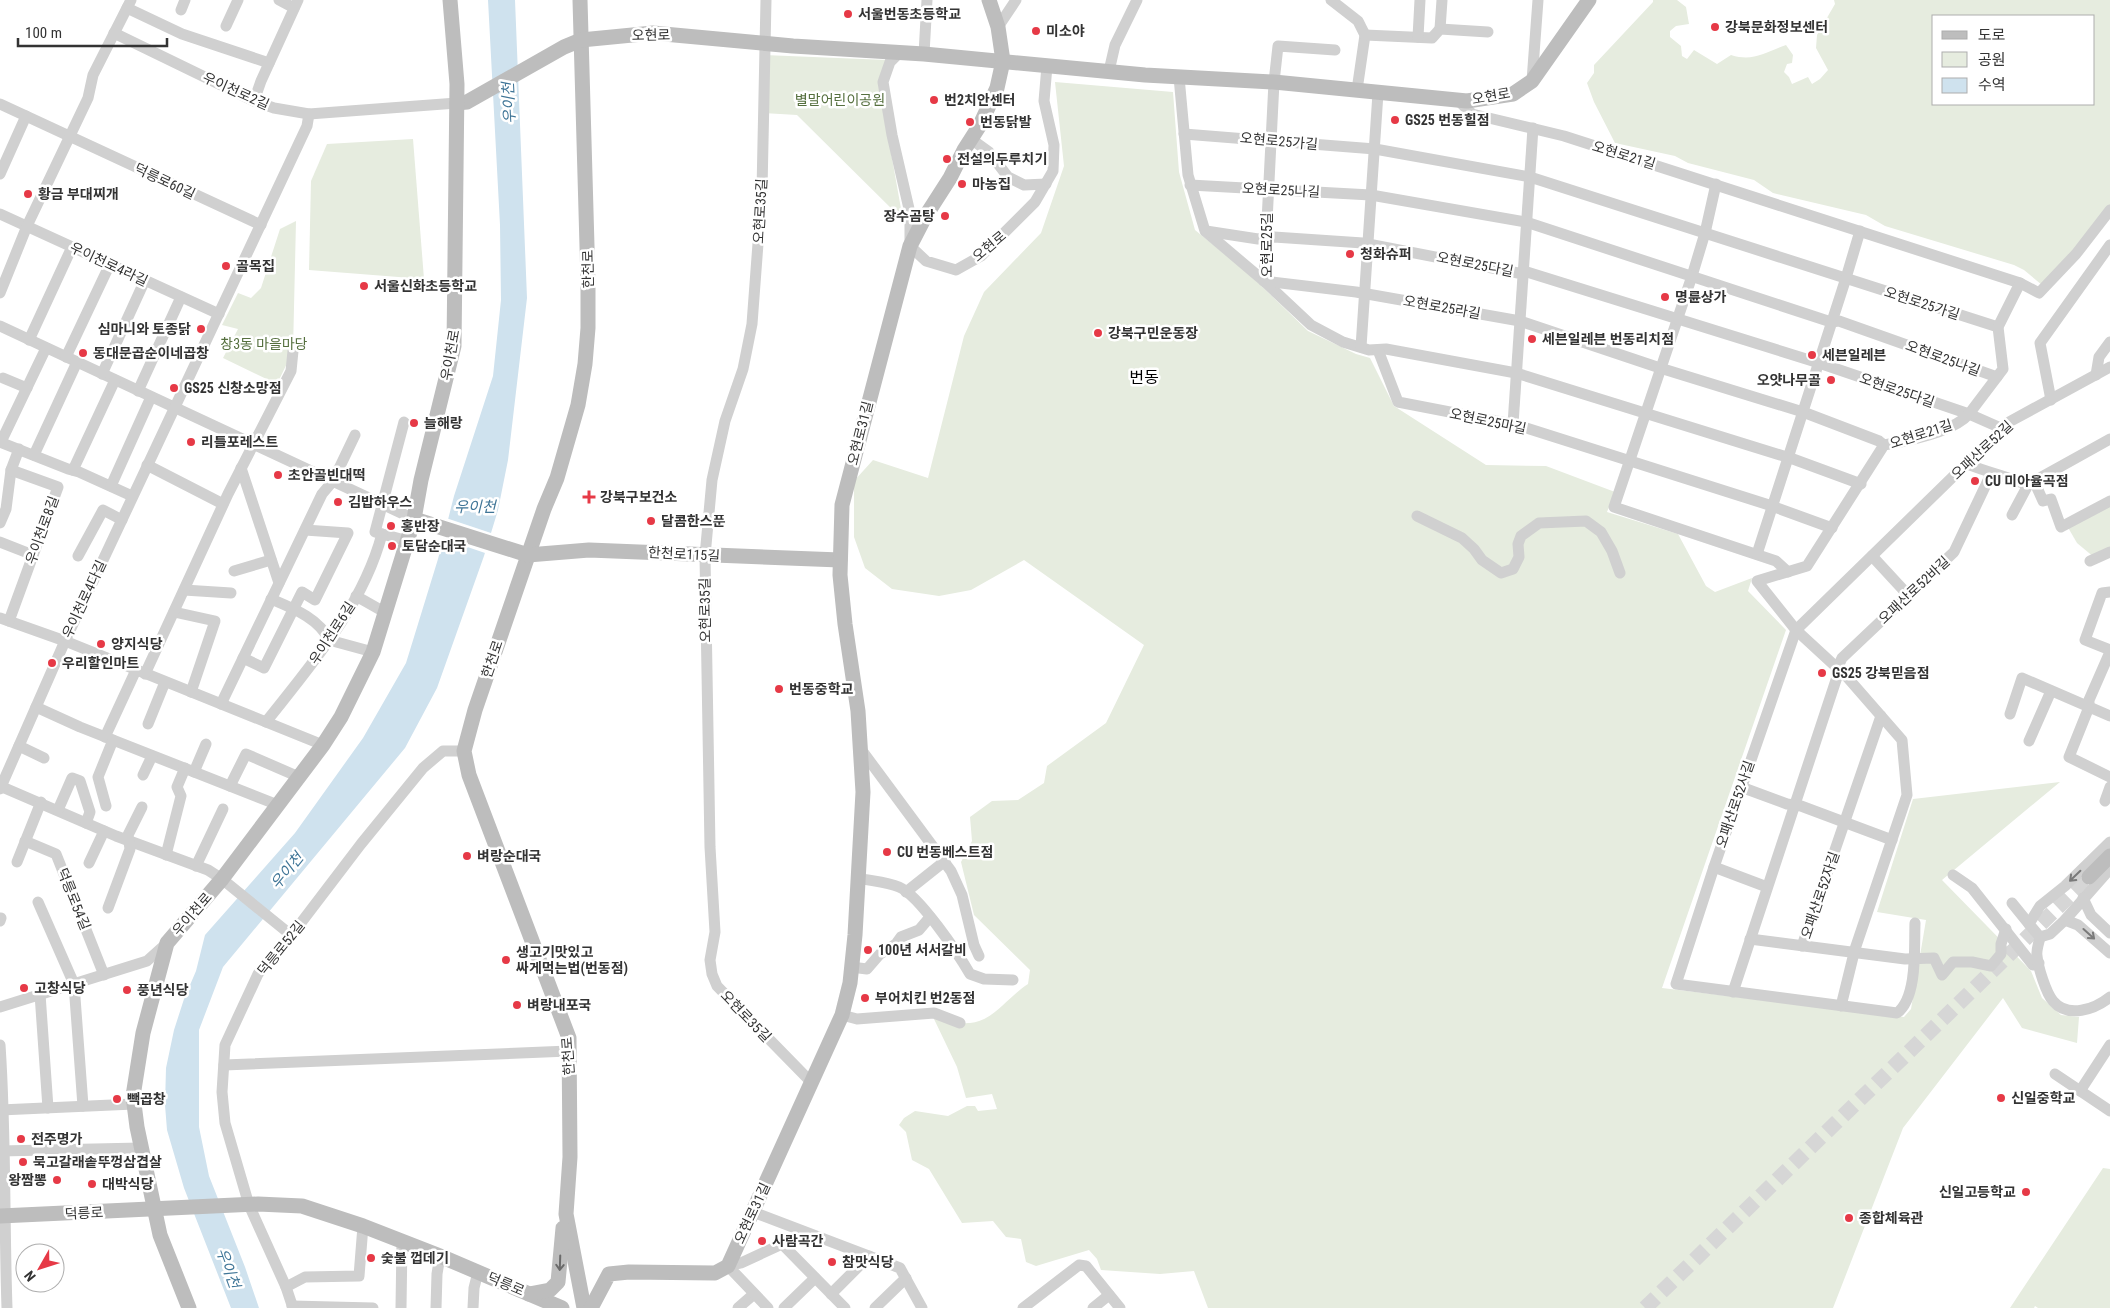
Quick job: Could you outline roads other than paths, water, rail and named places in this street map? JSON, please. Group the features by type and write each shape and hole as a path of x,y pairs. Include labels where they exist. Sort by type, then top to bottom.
{"street":[{"path":"226,26 238,0"},
{"path":"254,101 296,4 278,0"},
{"name":"우이천로","path":"189,1308 160,1235 161,1209 141,1148 133,1096 143,1033 167,943 222,879 323,745 341,717 373,652 408,541 454,346 457,84 450,0"},
{"name":"한천로","path":"580,0 587,227 587,352 578,405 557,478 544,509 475,710 464,751 472,783 569,1038 570,1157 566,1214 584,1308"},
{"name":"오현로35길","path":"766,0 762,190 752,324 743,369 725,421 712,480 705,556 710,847 715,932 710,960 716,986 812,1083"},
{"path":"924,54 928,0"},
{"name":"오현로31길","path":"728,1266 842,1015 851,967 862,792 858,711 845,624 840,560 845,493 910,246 989,108 997,88 1002,62 998,27 989,0"},
{"path":"998,27 1016,0"},
{"path":"1109,71 1115,45 1137,0"},
{"path":"1331,0 1358,21 1366,35 1357,90"},
{"path":"1418,37 1420,0"},
{"path":"1366,35 1432,38 1440,29 1442,0"},
{"path":"1532,82 1538,0"},
{"name":"오현로","path":"457,103 467,102 564,47 581,40 652,33 793,46 924,54 1179,77 1274,82 1467,100 1512,94 1532,82 1589,0"},
{"path":"0,293 27,226 88,98 93,75 128,4 182,34 269,63"},
{"path":"1440,29 1488,32"},
{"name":"우이천로2길","path":"114,33 254,101 274,108 309,114 457,103"},
{"path":"1274,82 1278,46 1335,50"},
{"path":"900,52 890,62 883,82 892,135 910,213 910,246"},
{"name":"오현로","path":"910,246 926,261 956,270 981,256 1035,202 1053,172 1054,145 1044,101 1047,66"},
{"path":"1179,77 1190,185 1205,231 1264,281"},
{"name":"오현로25길","path":"1274,82 1264,281 1311,325 1343,342 1360,348 1386,349 1516,372 1787,458 1861,484"},
{"path":"1360,348 1378,92"},
{"name":"오현로21길","path":"1458,100 1472,114 1533,128 1716,184 2020,283 2039,293 2076,254 2110,210"},
{"name":"덕릉로60길","path":"1,109 26,116 261,225"},
{"path":"174,407 307,126 309,114"},
{"path":"0,174 26,116"},
{"path":"1523,273 1533,128"},
{"name":"오현로25가길","path":"1184,134 1375,149 1530,177 1998,327"},
{"path":"971,139 988,152 1008,177 1024,185 1046,184"},
{"path":"1716,184 1705,233 1692,276 1614,507 1776,561 1788,572"},
{"name":"오현로25나길","path":"1190,185 1371,196 1526,222 1832,322 1839,321 1997,377"},
{"name":"우이천로4라길","path":"0,214 219,314"},
{"name":"오현로25다길","path":"1205,231 1265,238 1368,244 1523,273 1527,272 1819,363 1969,414 2003,429"},
{"path":"1757,554 1860,231"},
{"path":"2051,400 2040,343 2106,260 2110,244"},
{"path":"29,340 72,247"},
{"path":"66,357 110,264"},
{"name":"오현로25다길","path":"1520,321 1523,273"},
{"path":"102,374 145,280"},
{"name":"오현로25라길","path":"1264,281 1365,294 1520,321 1660,368 1803,412 1879,441 1884,445"},
{"path":"1998,327 2020,283"},
{"path":"138,391 181,297"},
{"path":"1513,424 1520,321"},
{"path":"0,326 414,519 528,555"},
{"name":"오현로21길","path":"1796,630 1757,581 1807,566 1861,484 1884,445 1902,442 1945,428 1964,419 1969,414 2003,369 1998,327"},
{"path":"2096,375 2099,357 2110,342"},
{"path":"46,348 1,442 73,470 132,496"},
{"name":"오현로25마길","path":"1378,350 1398,402 1513,424 1773,506 1832,528"},
{"path":"106,806 98,777 109,739 140,672 174,612 223,504 291,371 293,351"},
{"path":"34,456 77,362"},
{"name":"오패산로52길","path":"1796,630 2009,422 2110,367"},
{"path":"3,378 27,388"},
{"path":"73,470 115,380"},
{"path":"110,486 151,397"},
{"name":"우이천로4다길","path":"0,787 65,641 174,407"},
{"path":"0,416 11,421"},
{"name":"우이천로6길","path":"266,722 330,640 375,560 382,504 404,422"},
{"path":"221,704 304,530 322,494 333,481 355,435"},
{"path":"2012,515 2031,483 2110,439"},
{"path":"0,523 6,509 11,470 19,449"},
{"path":"1967,464 1991,474 2031,483 2043,501 2051,499 2061,526 2110,501"},
{"path":"147,466 223,504"},
{"path":"241,468 279,583"},
{"name":"우이천로8길","path":"11,470 58,487 33,555 3,621 65,641 323,745"},
{"name":"오패산로52바길","path":"1837,669 1842,658 1954,552 1991,474"},
{"name":"우이천로4다길","path":"78,556 103,510 122,520"},
{"path":"1417,516 1462,538 1474,548 1482,560 1501,572 1513,569 1519,557 1518,544 1521,536 1539,523 1586,521 1601,532 1612,551 1620,573"},
{"path":"243,658 264,668 302,592 315,600 348,533 304,530"},
{"path":"379,533 408,541"},
{"path":"0,542 33,555"},
{"name":"한천로115길","path":"528,555 590,550 840,560"},
{"path":"2090,561 2110,552"},
{"path":"1872,556 1908,595"},
{"path":"234,571 271,560"},
{"path":"184,590 231,593"},
{"path":"2110,592 2102,593 2085,640 2110,651 2089,700 2089,707 2069,757 2110,777"},
{"path":"356,596 386,613"},
{"path":"271,599 294,608 326,632 330,640 373,652"},
{"path":"174,612 215,621 191,692"},
{"path":"1796,630 1837,669 1902,740 1907,795 1854,953 1841,1006"},
{"name":"오패산로52사길","path":"1796,630 1741,787 1676,984 1897,1013 1904,1007 1912,984 1915,923"},
{"path":"1733,992 1837,677 1837,669"},
{"path":"2010,714 2022,678 2110,716"},
{"path":"148,724 165,682"},
{"path":"2029,741 2051,691"},
{"path":"36,707 109,739 278,805"},
{"name":"오패산로52자길","path":"1750,939 1802,946 1881,716"},
{"path":"166,855 181,796 177,787 206,744"},
{"path":"18,746 44,758"},
{"path":"860,747 945,861 962,895 974,945 979,956"},
{"name":"덕릉로52길","path":"292,1307 286,1287 243,1205 225,1123 222,1092 225,1045 258,974 361,844 423,768 444,751 464,751"},
{"path":"230,786 246,754 299,777"},
{"path":"143,776 152,756"},
{"path":"58,810 72,778 80,781 90,812 86,823"},
{"path":"0,787 41,802 128,841 196,866 222,879 290,935"},
{"path":"1741,787 1801,806 1892,840"},
{"path":"2105,801 2110,787"},
{"path":"16,862 41,802"},
{"path":"108,908 130,849 128,835 142,807"},
{"path":"196,866 223,809"},
{"path":"89,863 104,831"},
{"name":"덕릉로54길","path":"25,841 56,854 104,975"},
{"path":"2029,924 2040,906 2065,886 2110,842"},
{"path":"2089,877 2110,856"},
{"path":"906,892 945,861"},
{"path":"1714,867 1767,887"},
{"path":"2040,937 2050,934 2066,920 2110,869"},
{"path":"1953,875 1972,888 2033,965 2039,963"},
{"path":"858,878 900,888 914,898 961,957 970,974 984,979 1013,980"},
{"path":"2083,898 2091,915 2110,933"},
{"path":"38,902 74,984 83,1106"},
{"path":"2012,903 2040,937"},
{"path":"851,967 867,969 880,954 896,944 901,937 920,930 930,918"},
{"path":"2066,920 2078,925 2110,953"},
{"path":"1802,946 1905,959 1934,958 1942,975 1954,962 1972,962 1991,966 2001,954 2006,929"},
{"path":"2040,937 2036,954 2053,1001 2065,1009 2082,1011 2099,1006 2110,997"},
{"path":"0,1007 147,961 167,943"},
{"path":"147,961 156,970 157,977"},
{"path":"40,994 48,1108"},
{"path":"842,1015 857,1019 934,1013 960,1023"},
{"path":"0,1045 2,1216 7,1308"},
{"path":"2080,1091 2110,1045"},
{"path":"224,1065 570,1051"},
{"path":"2054,1074 2110,1111"},
{"path":"1,1110 134,1104"},
{"path":"2,1150 141,1148"},
{"name":"덕릉로","path":"2,1216 243,1205 302,1206 402,1241 562,1308"},
{"path":"753,1212 900,1268 922,1308"},
{"path":"529,1294 550,1290 558,1282 561,1266 561,1240 566,1214"},
{"path":"286,1287 305,1277 359,1276 363,1226"},
{"path":"401,1308 402,1241"},
{"path":"591,1308 608,1274 629,1272 715,1273 782,1244 845,1308"},
{"path":"436,1308 436,1274 440,1256"},
{"path":"831,1294 869,1256"},
{"path":"1023,1308 1079,1265 1086,1266 1120,1308"},
{"path":"728,1266 768,1308"},
{"name":"덕릉로","path":"473,1308 474,1288 478,1272"},
{"path":"784,1308 815,1278"},
{"path":"875,1308 906,1278"},
{"path":"738,1308 754,1294"},
{"path":"1093,1308 1109,1295"},
{"path":"292,1307 373,1308"}],"water":[{"name":"우이천","path":"488,0 515,0 527,298 508,460 498,510 484,556 437,688 405,748 223,967 199,1030 199,1127 209,1176 259,1308 231,1308 184,1188 167,1130 165,1105 166,1068 174,1030 196,971 205,935 295,833 363,738 406,663 438,559 454,496 493,376 501,300 500,225"}],"tunnel":[{"path":"1645,1308 2089,877"}],"place":[{"name":"서울번동초등학교","path":"848,14"},
{"name":"강북문화정보센터","path":"1715,27"},
{"name":"미소야","path":"1036,31"},
{"name":"번2치안센터","path":"934,100"},
{"name":"GS25 번동힐점","path":"1395,120"},
{"name":"번동닭발","path":"970,122"},
{"name":"전설의두루치기","path":"947,159"},
{"name":"마농집","path":"962,184"},
{"name":"황금 부대찌개","path":"28,194"},
{"name":"장수곰탕","path":"945,216"},
{"name":"청화슈퍼","path":"1350,254"},
{"name":"골목집","path":"226,266"},
{"name":"서울신화초등학교","path":"364,286"},
{"name":"명륜상가","path":"1665,297"},
{"name":"심마니와 토종닭","path":"201,329"},
{"name":"강북구민운동장","path":"1098,333"},
{"name":"세븐일레븐 번동리치점","path":"1532,339"},
{"name":"동대문곱순이네곱창","path":"83,353"},
{"name":"세븐일레븐","path":"1812,355"},
{"name":"오얏나무골","path":"1831,380"},
{"name":"GS25 신창소망점","path":"174,388"},
{"name":"늘해랑","path":"414,423"},
{"name":"리틀포레스트","path":"191,442"},
{"name":"초안골빈대떡","path":"278,475"},
{"name":"CU 미아율곡점","path":"1975,481"},
{"name":"강북구보건소","path":"589,497"},
{"name":"김밥하우스","path":"338,502"},
{"name":"달콤한스푼","path":"651,521"},
{"name":"홍반장","path":"391,526"},
{"name":"토담순대국","path":"392,546"},
{"name":"양지식당","path":"101,644"},
{"name":"우리할인마트","path":"52,663"},
{"name":"GS25 강북믿음점","path":"1822,673"},
{"name":"번동중학교","path":"779,689"},
{"name":"CU 번동베스트점","path":"887,852"},
{"name":"벼랑순대국","path":"467,856"},
{"name":"100년 서서갈비","path":"868,950"},
{"name":"생고기맛있고 싸게먹는법(번동점)","path":"506,960"},
{"name":"고창식당","path":"24,988"},
{"name":"풍년식당","path":"127,990"},
{"name":"부어치킨 번2동점","path":"865,998"},
{"name":"벼랑내포국","path":"517,1005"},
{"name":"신일중학교","path":"2001,1098"},
{"name":"빽곱창","path":"117,1099"},
{"name":"전주명가","path":"21,1139"},
{"name":"묵고갈래솥뚜껑삼겹살","path":"23,1162"},
{"name":"왕짬뽕","path":"57,1180"},
{"name":"대박식당","path":"92,1184"},
{"name":"신일고등학교","path":"2026,1192"},
{"name":"종합체육관","path":"1849,1218"},
{"name":"사람곡간","path":"762,1241"},
{"name":"숯불 껍데기","path":"371,1258"},
{"name":"참맛식당","path":"832,1262"}],"district":[{"name":"번동","path":"1144,377"}],"park label":[{"name":"별말어린이공원","path":"840,100"},
{"name":"창3동 마을마당","path":"264,344"}]}
